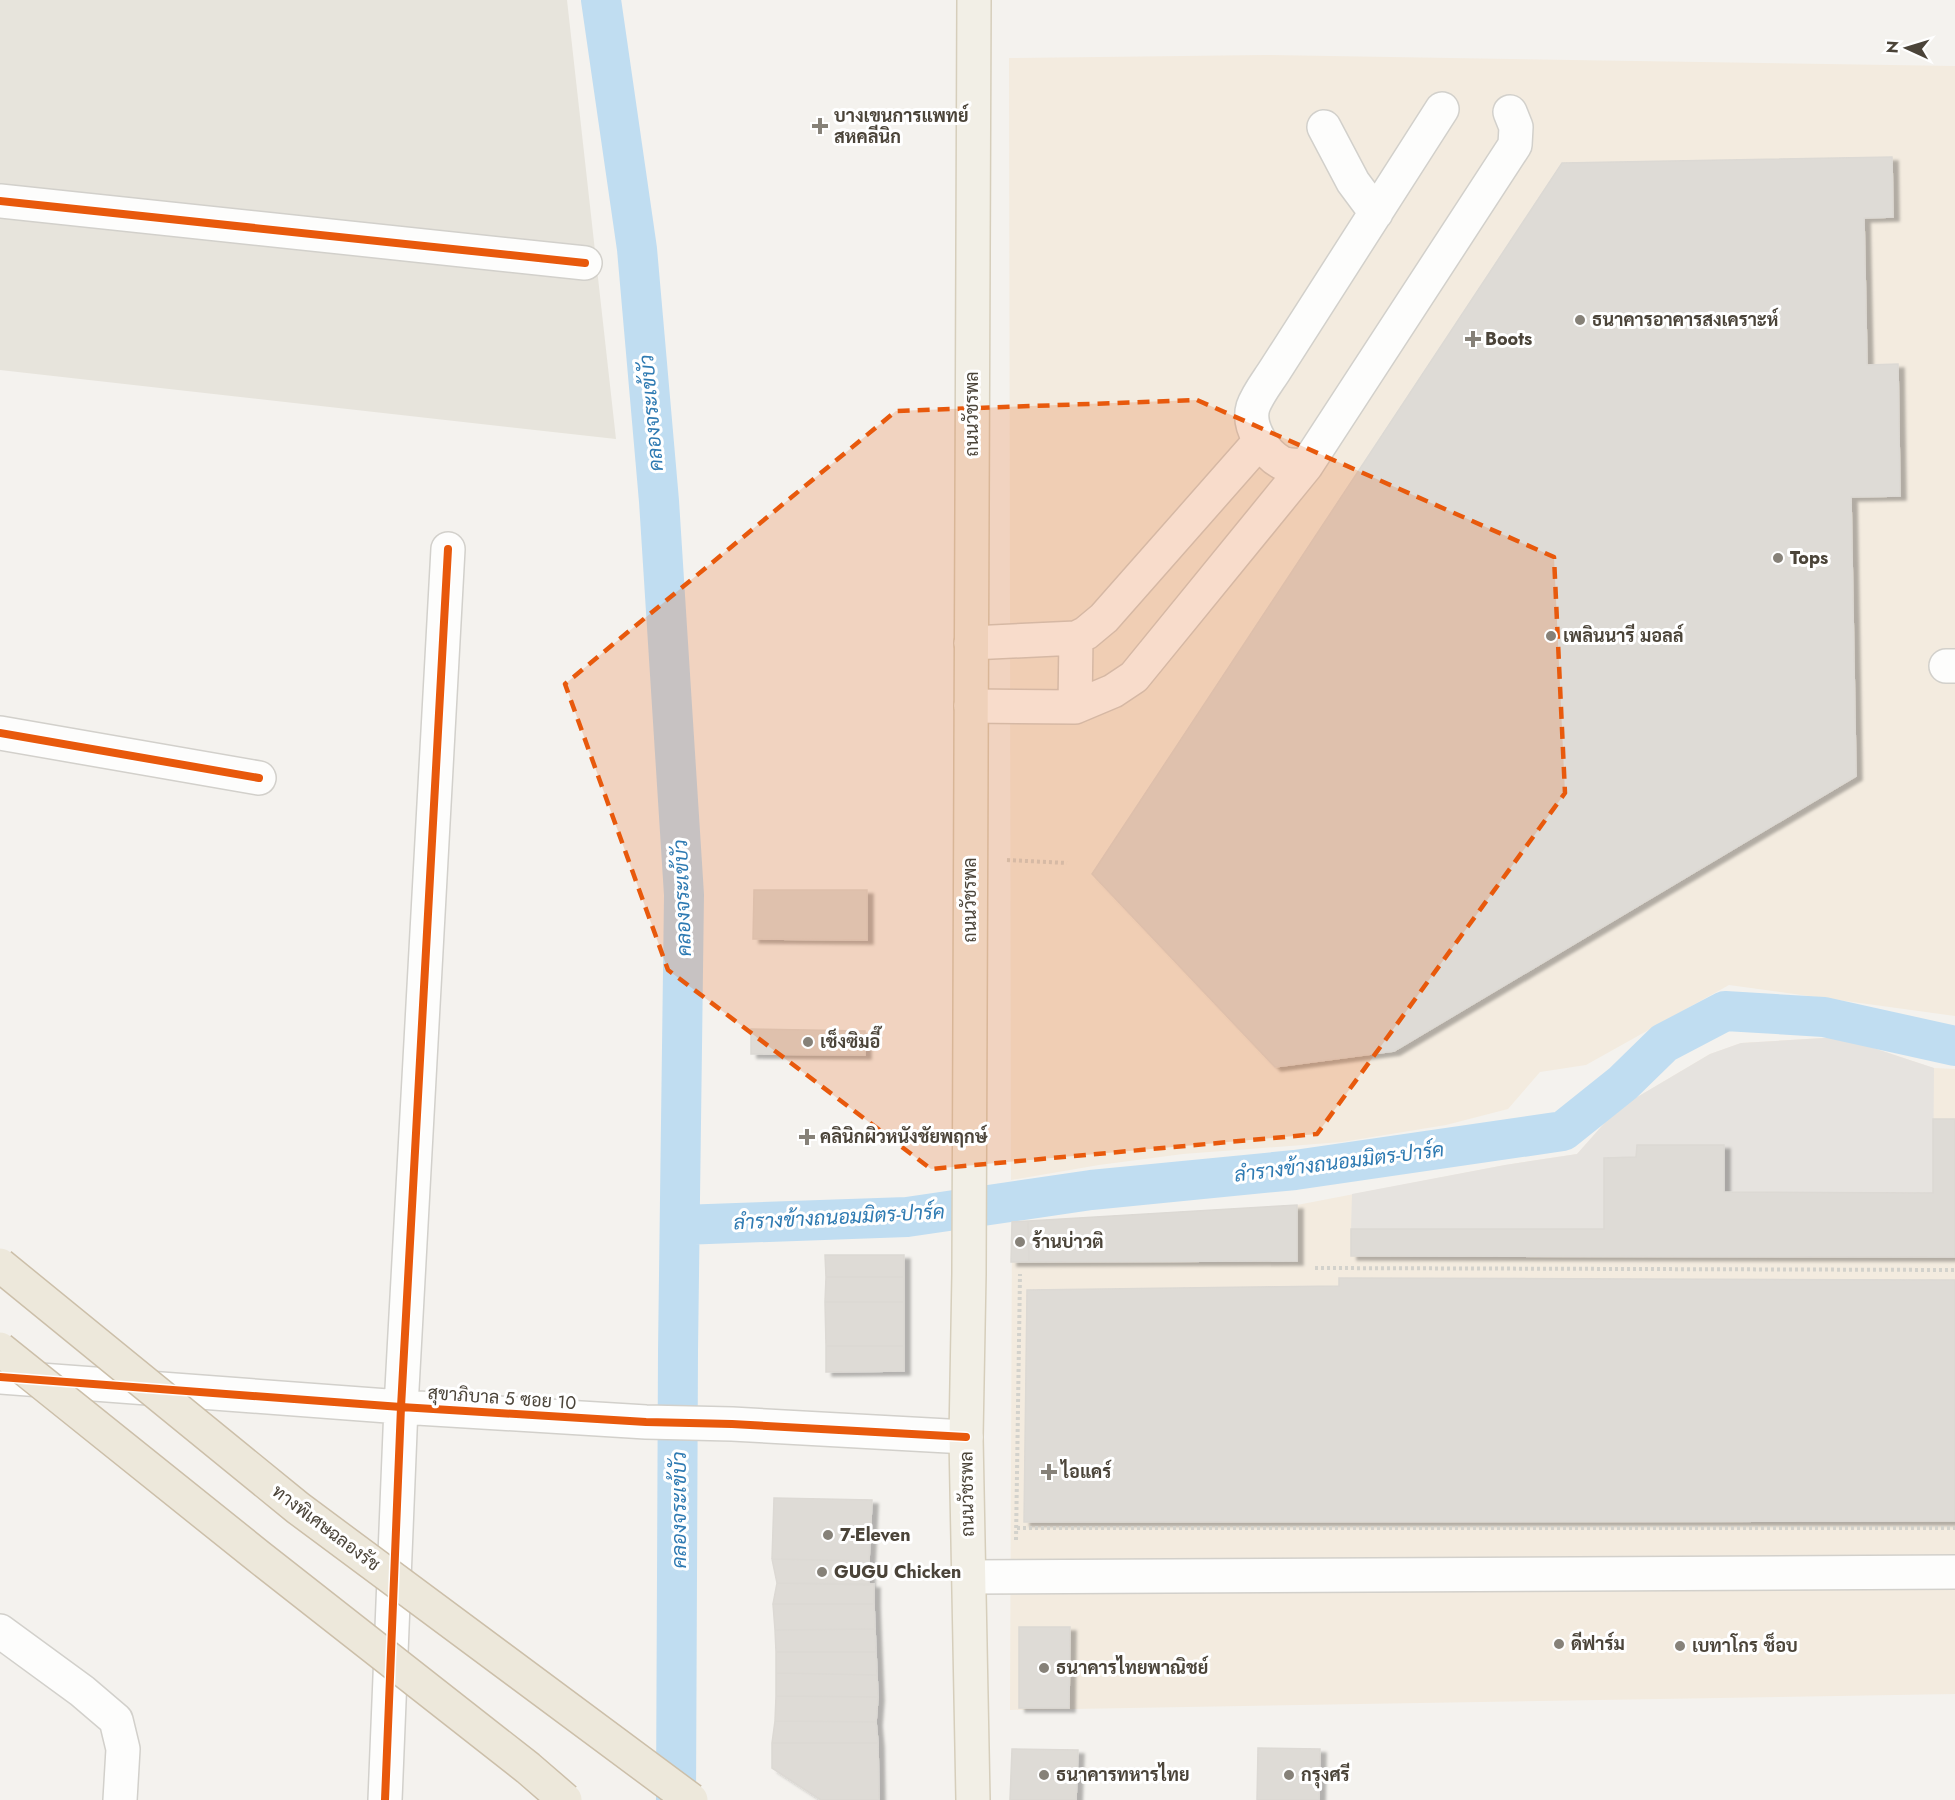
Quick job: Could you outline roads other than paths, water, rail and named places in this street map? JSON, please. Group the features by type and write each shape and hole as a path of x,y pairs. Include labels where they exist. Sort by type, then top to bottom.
{"highway":[{"name":"ทางพิเศษฉลองรัช","path":"0,1266 298,1508 691,1800"},
{"path":"0,1349 528,1768 565,1800"}],"main road":[{"name":"ถนนวัชรพล","path":"973,1800 966,1437 974,0"}],"street":[{"path":"1306,465 1285,464 1270,455 1252,424 1253,408 1442,110"},
{"path":"971,706 1075,706 1113,692 1134,676 1306,465 1515,146 1516,127 1510,112"},
{"path":"1324,127 1353,182 1376,213"},
{"path":"0,201 585,263"},
{"path":"971,643 1076,638 1086,633 1104,618 1260,441"},
{"path":"385,1800 401,1407 448,549"},
{"path":"1075,706 1076,638"},
{"path":"0,733 259,778"},
{"name":"สุขาภิบาล 5 ซอย 10","path":"0,1377 401,1407 646,1422 732,1424 966,1437"},
{"path":"969,1577 1955,1572"},
{"path":"0,1631 65,1678 116,1720 123,1749 120,1800"}],"waterway":[{"name":"คลองจระเข้บัว","path":"601,0 637,249 659,501 684,895 678,1351 676,1800"},
{"name":"ลำรางข้างถนอมมิตร-ปาร์ค","path":"681,1225 907,1217 1091,1190 1295,1170 1563,1131 1623,1083 1664,1043 1725,1011 1824,1017 1955,1046"}],"place":[{"name":"บางเขนการแพทย์ สหคลีนิก","path":"820,126"},
{"name":"ธนาคารอาคารสงเคราะห์","path":"1580,320"},
{"name":"Boots","path":"1473,339"},
{"name":"Tops","path":"1778,558"},
{"name":"เพลินนารี มอลล์","path":"1551,636"},
{"name":"เช็งซิมอี๊","path":"808,1042"},
{"name":"คลินิกผิวหนังชัยพฤกษ์","path":"807,1137"},
{"name":"ร้านบ่าวติ","path":"1020,1242"},
{"name":"ไอแคร์","path":"1049,1472"},
{"name":"7-Eleven","path":"828,1535"},
{"name":"GUGU Chicken","path":"822,1572"},
{"name":"ดีฟาร์ม","path":"1559,1644"},
{"name":"เบทาโกร ช็อบ","path":"1680,1646"},
{"name":"ธนาคารไทยพาณิชย์","path":"1044,1668"},
{"name":"ธนาคารทหารไทย","path":"1044,1775"},
{"name":"กรุงศรี","path":"1289,1775"}]}
